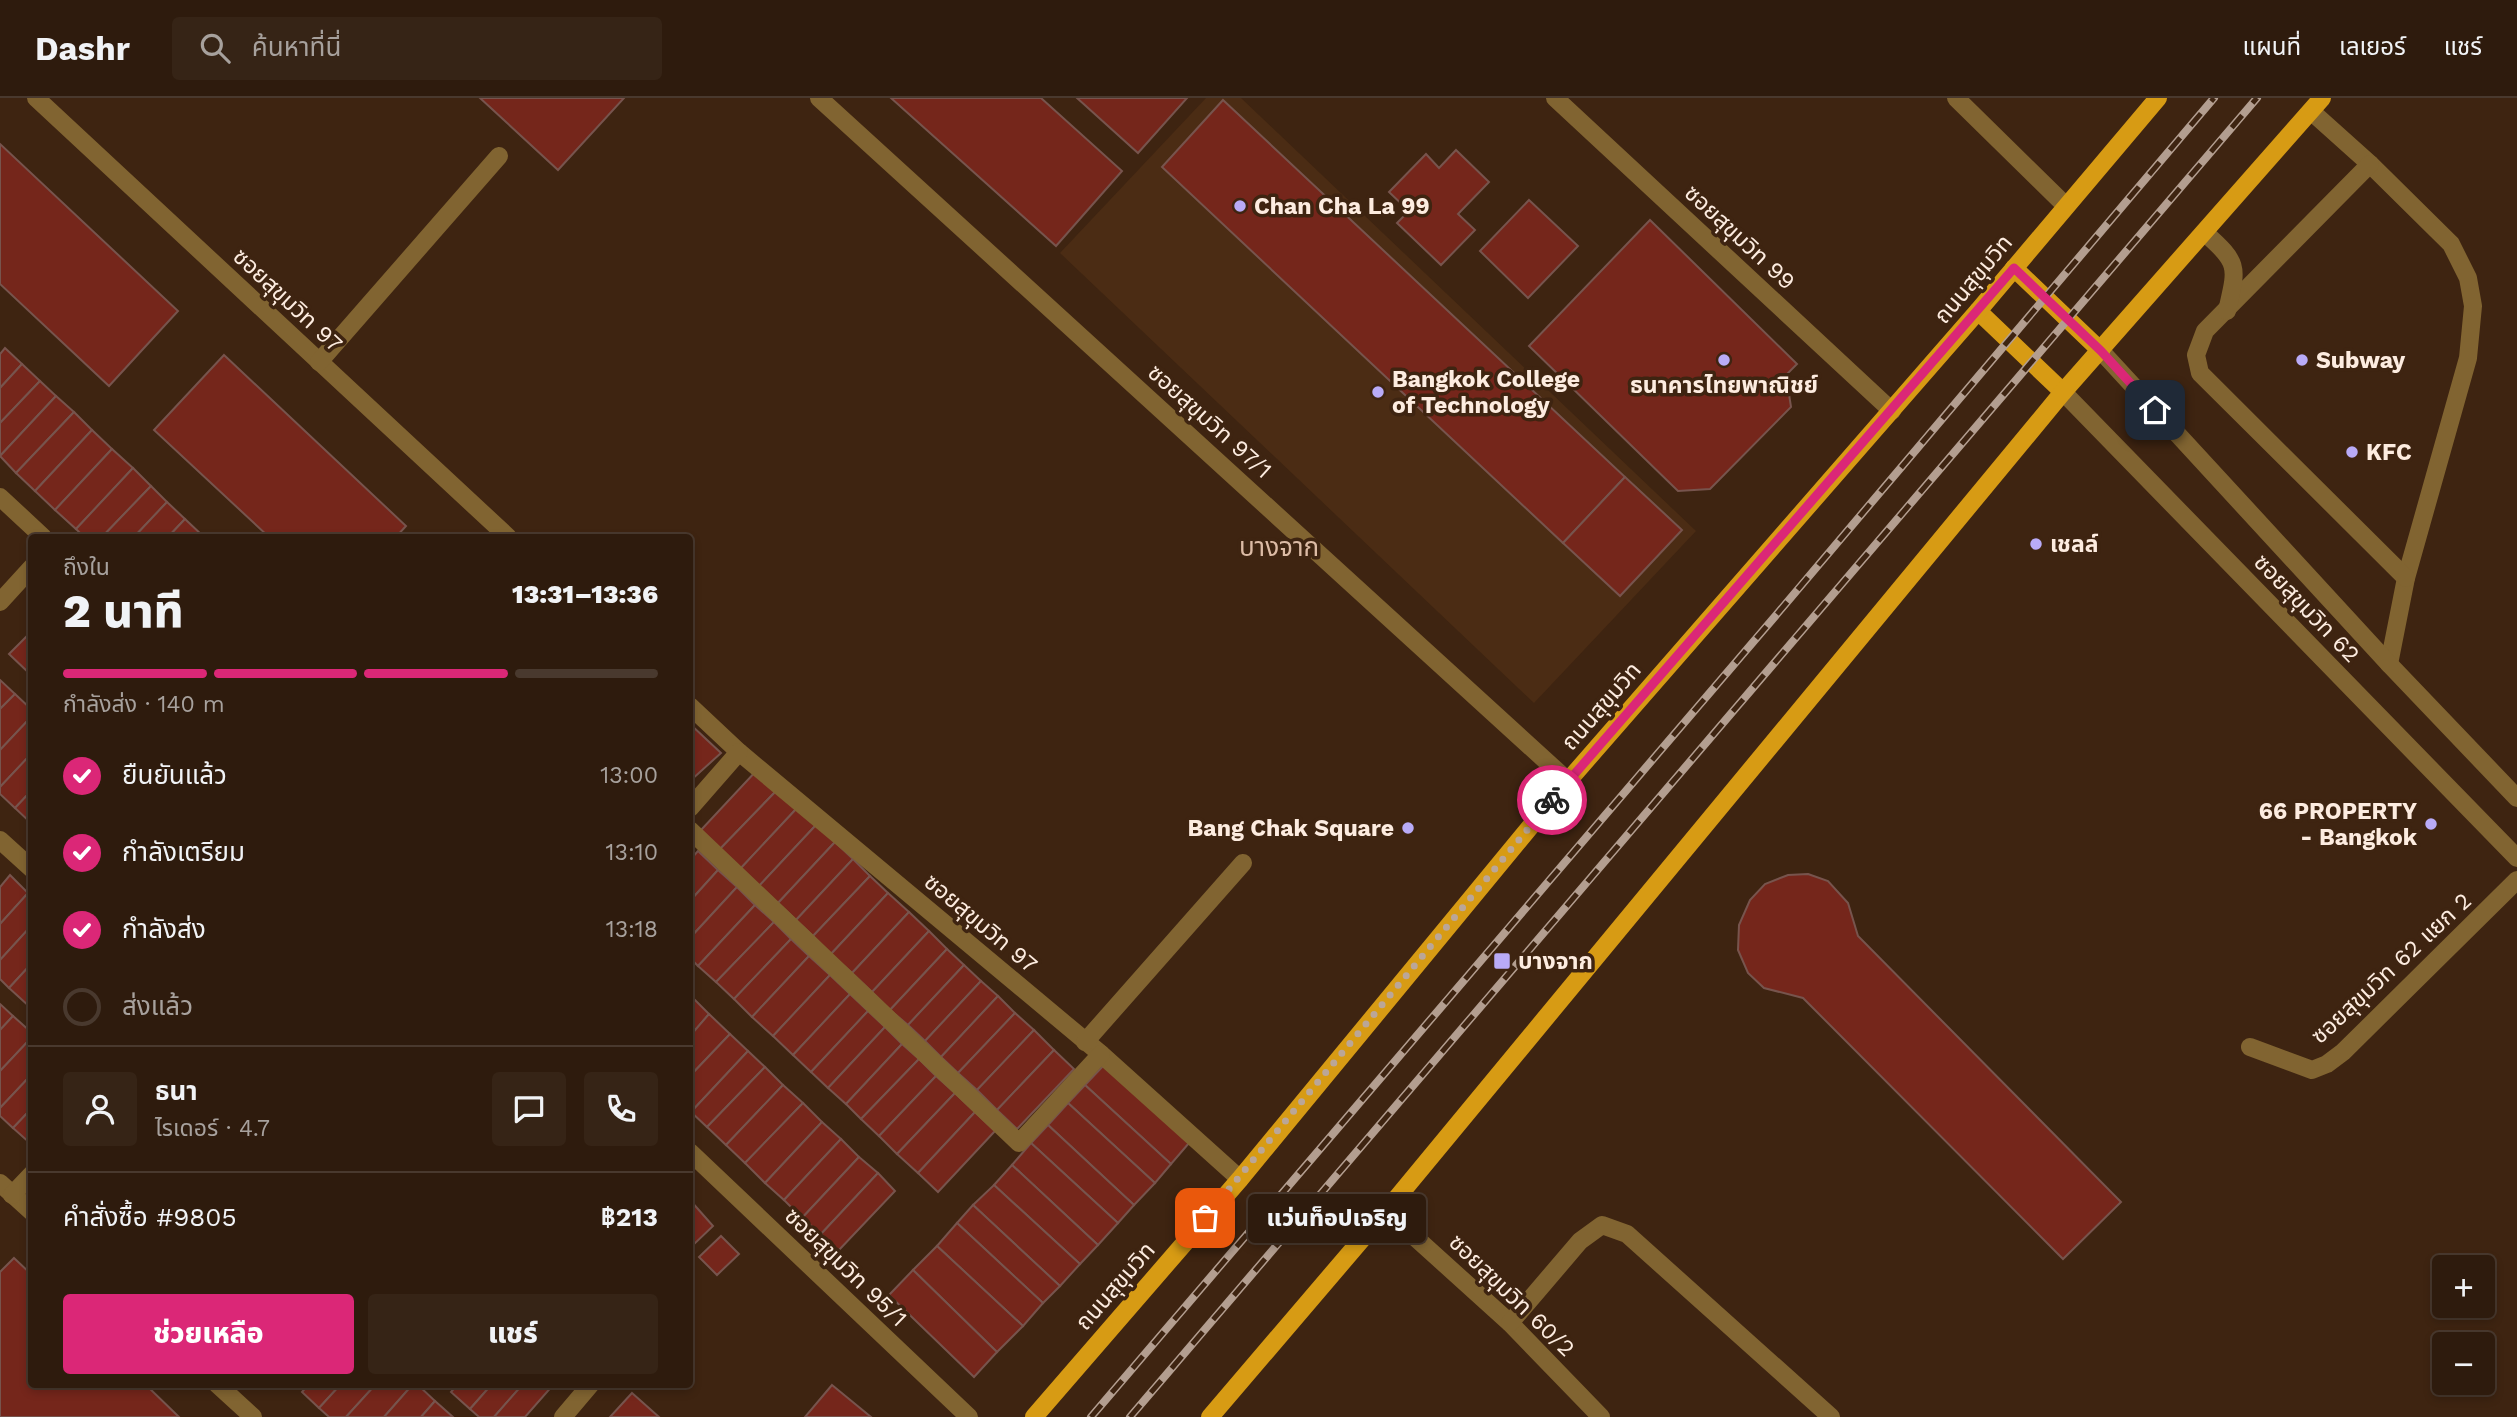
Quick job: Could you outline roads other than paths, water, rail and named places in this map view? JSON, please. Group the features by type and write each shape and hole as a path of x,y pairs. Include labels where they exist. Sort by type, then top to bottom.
{"main road":[{"name":"ถนนสุขุมวิท","path":"1034,1417 1240,1179 1568,781 1978,312 2158,98"},
{"path":"1210,1417 1385,1211 2063,392 2317,105"},
{"path":"2014,268 2101,351"},
{"path":"1978,312 2063,392"}],"street":[{"name":"ซอยสุขุมวิท 97","path":"36,98 505,534"},
{"name":"ซอยสุขุมวิท 97/1","path":"819,98 1568,781"},
{"name":"ซอยสุขุมวิท 99","path":"1555,98 1892,411"},
{"path":"1956,98 2066,206"},
{"path":"2317,105 2451,244 2468,278 2473,306 2468,358 2406,578 2389,664"},
{"path":"319,362 499,156"},
{"path":"2370,163 2205,331 2196,355 2200,373 2406,578"},
{"path":"2206,233 2227,253 2235,268 2227,311"},
{"name":"ซอยสุขุมวิท 62","path":"2101,351 2389,664 2517,798"},
{"name":"ซอยสุขุมวิท 62","path":"2063,392 2517,858"},
{"path":"0,497 40,534"},
{"path":"0,602 28,571"},
{"name":"ซอยสุขุมวิท 97","path":"693,709 739,752 1101,1054 1240,1179"},
{"path":"693,805 739,752"},
{"path":"693,833 1019,1143 1101,1054"},
{"path":"0,840 28,865"},
{"path":"1085,1042 1243,863"},
{"name":"ซอยสุขุมวิท 62 แยก 2","path":"2250,1047 2312,1070 2327,1064 2353,1043 2517,880"},
{"name":"ซอยสุขุมวิท 95/1","path":"693,1155 969,1417"},
{"path":"28,1176 6,1189 28,1208"},
{"name":"ซอยสุขุมวิท 60/2","path":"1385,1211 1510,1323 1601,1417"},
{"path":"1510,1323 1580,1241 1602,1225 1627,1234 1831,1417"},
{"path":"221,1388 253,1417"},
{"path":"563,1417 588,1388"}],"railway":[{"path":"1091,1417 2214,98"},
{"path":"1130,1417 2257,98"}],"place":[{"name":"Chan Cha La 99","path":"1240,206"},
{"name":"ธนาคารไทยพาณิชย์","path":"1724,360"},
{"name":"Subway","path":"2302,360"},
{"name":"Bangkok College of Technology","path":"1378,392"},
{"name":"KFC","path":"2352,452"},
{"name":"เชลล์","path":"2036,544"},
{"name":"66 PROPERTY - Bangkok","path":"2431,824"},
{"name":"Bang Chak Square","path":"1408,828"},
{"name":"บางจาก","path":"1502,961"},
{"name":"แว่นท็อปเจริญ","path":"1205,1218"}],"district":[{"name":"บางจาก","path":"1279,547"}]}
